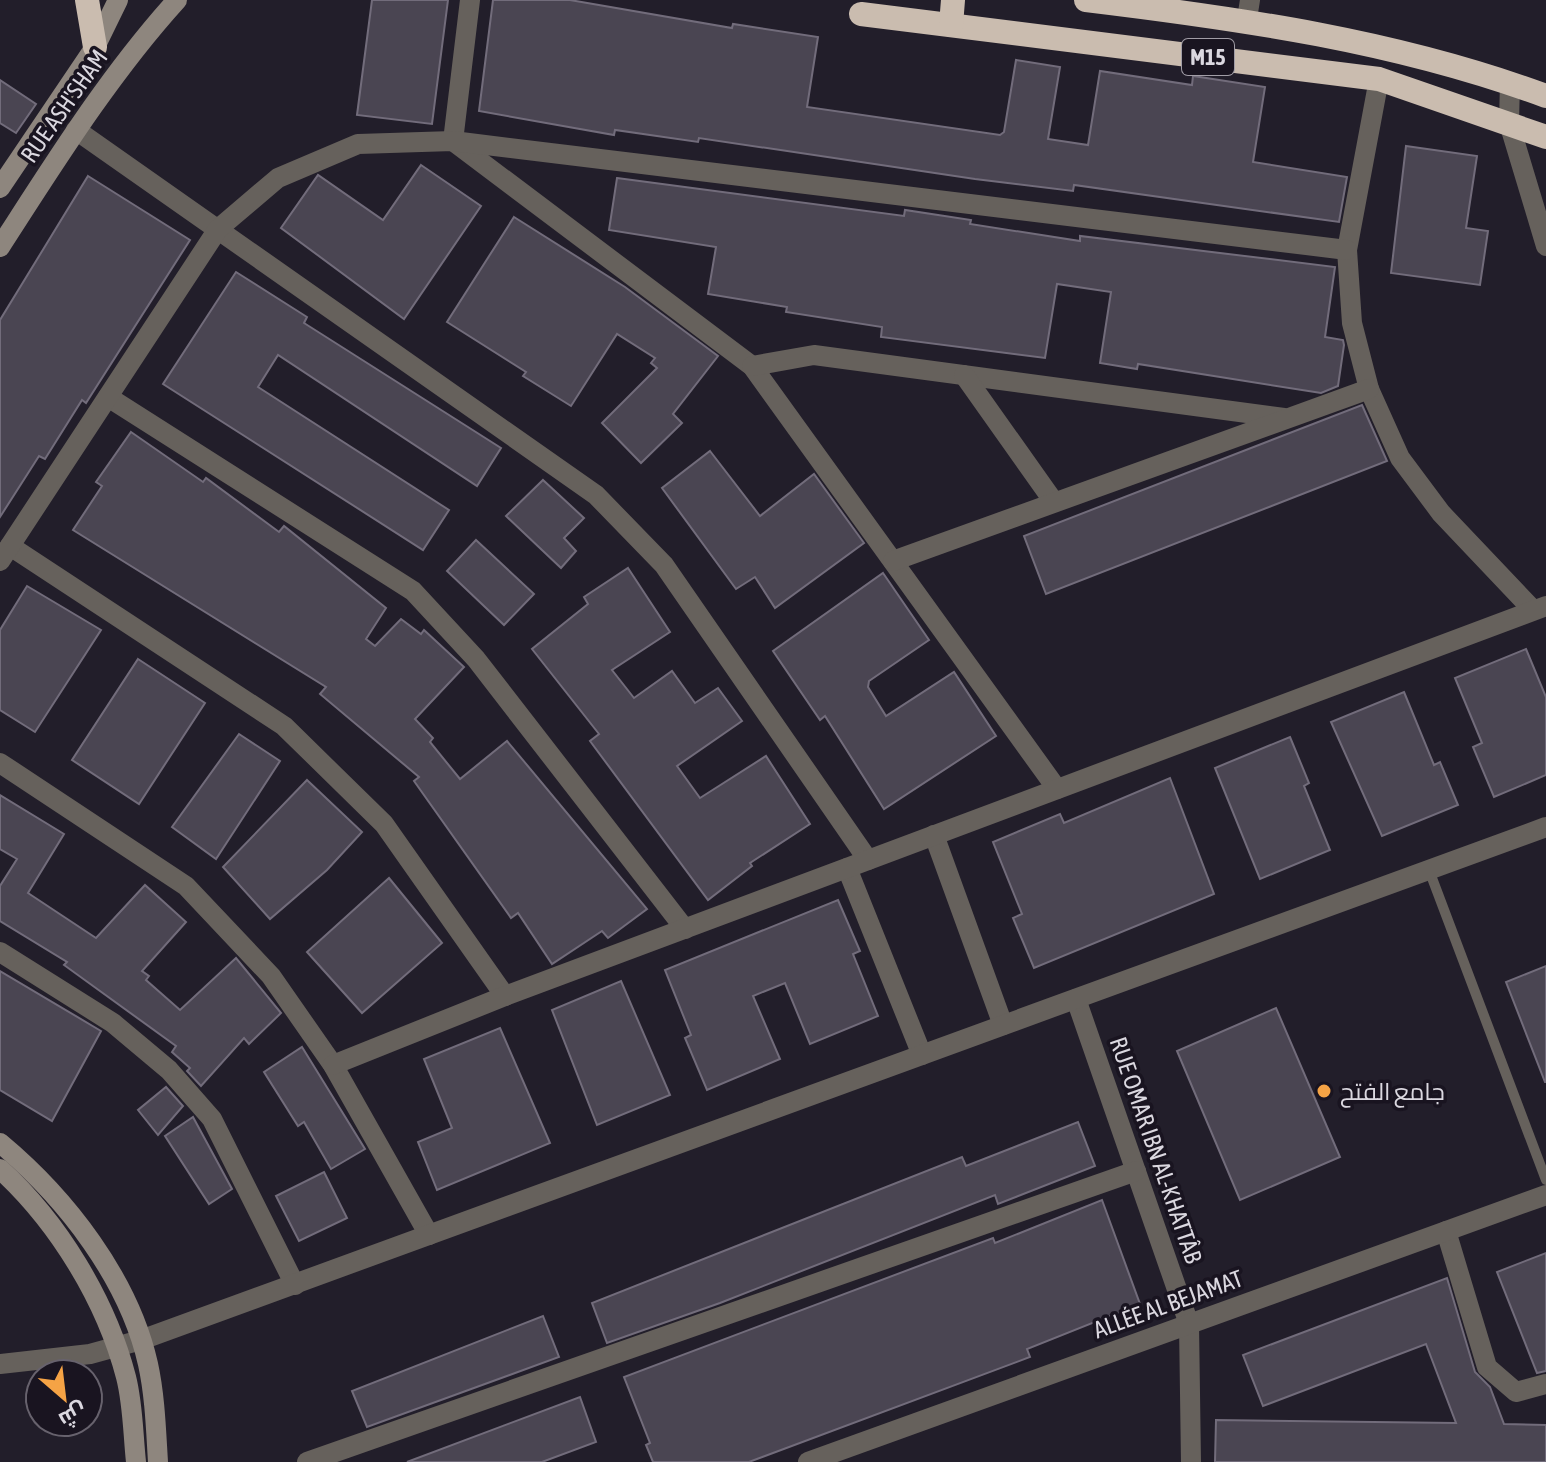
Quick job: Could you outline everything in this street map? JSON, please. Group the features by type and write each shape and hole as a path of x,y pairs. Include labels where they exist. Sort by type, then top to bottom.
{"highway":[{"path":"87,0 95,47"},
{"path":"951,25 953,0"},
{"name":"M15","path":"1086,0 1249,10 1510,82 1546,96"},
{"name":"M15","path":"861,14 1379,79 1546,137"}],"street":[{"name":"RUE ASH'SHAM","path":"0,188 95,47 118,0"},
{"name":"RUE ASH'SHAM","path":"0,247 76,130 149,31 177,0"},
{"path":"453,141 470,0"},
{"path":"333,1065 505,996 1540,608 1441,513 1400,458 1369,389 1352,323 1347,250 1379,79"},
{"path":"1510,82 1509,123 1546,246"},
{"path":"76,130 596,495 664,565 868,860"},
{"path":"453,141 752,366 1057,789"},
{"path":"505,996 384,824 284,726 5,554 218,229 278,178 358,144 453,141 1347,250"},
{"path":"752,366 814,355 1284,418"},
{"path":"964,375 1054,502"},
{"path":"893,561 1369,389"},
{"path":"108,397 413,591 476,659 685,929"},
{"path":"0,763 186,886 271,976 333,1065 429,1235"},
{"path":"0,1364 117,1348 141,1340 1546,827"},
{"path":"934,835 1003,1025"},
{"path":"847,868 922,1055"},
{"path":"0,952 113,1023 169,1070 212,1119 295,1285"},
{"name":"RUE OMAR IBN AL-KHATTÂB","path":"1076,999 1189,1324 1191,1462"},
{"path":"0,1143 65,1207 110,1273 141,1340 153,1390 158,1462"},
{"path":"0,1169 56,1231 117,1348 126,1378 136,1462"},
{"path":"307,1462 1136,1171"},
{"name":"ALLÉE AL BEJAMAT","path":"808,1462 1546,1195"},
{"path":"1446,1231 1487,1367 1516,1392 1546,1384"}],"lane":[{"path":"1429,870 1546,1180"}],"building":[{"path":"372,0 448,0 432,124 357,115"},
{"path":"493,0 570,0 732,28 733,24 818,37 807,107 1000,135 1004,132 1016,60 1060,67 1048,139 1088,145 1100,71 1192,85 1193,76 1265,87 1253,162 1347,177 1339,222 1074,185 1073,191 975,179 699,138 698,142 615,130 614,135 479,111"},
{"path":"0,80 36,104 16,133 0,123"},
{"path":"1406,146 1477,156 1466,228 1488,231 1480,285 1391,273"},
{"path":"421,165 481,206 404,319 281,228 318,175 383,220"},
{"path":"88,176 190,240 86,403 82,400 45,459 39,456 0,517 0,320"},
{"path":"617,178 904,216 905,210 971,220 970,224 1080,241 1080,236 1335,267 1325,337 1343,340 1338,386 1321,393 1138,364 1137,369 1100,363 1111,292 1057,284 1045,358 881,337 882,327 786,312 787,307 708,294 716,247 609,230"},
{"path":"514,217 625,287 718,356 673,414 682,423 641,463 602,423 657,368 651,363 655,358 617,334 571,406 523,376 526,372 447,322"},
{"path":"236,272 307,317 304,323 501,448 477,486 278,355 258,387 449,510 423,550 163,384"},
{"path":"1362,405 1387,461 1046,594 1024,536"},
{"path":"131,432 203,482 206,478 279,532 284,526 386,608 366,639 375,646 401,619 421,634 424,630 464,667 415,719 433,738 430,742 460,779 507,741 647,909 608,938 602,931 552,964 518,913 511,918 414,781 419,777 320,694 326,687 73,530 102,486 96,482"},
{"path":"710,451 760,516 814,474 864,543 775,608 755,577 736,589 662,488"},
{"path":"543,480 584,518 564,538 576,551 561,568 506,516"},
{"path":"476,540 534,594 504,625 447,571"},
{"path":"628,568 670,632 612,670 634,698 672,671 695,703 718,688 742,721 677,766 700,798 766,756 810,824 750,863 752,866 708,900 590,741 599,734 532,649 588,604 584,597"},
{"path":"883,573 929,640 869,681 868,687 886,716 954,672 996,736 884,809 825,716 820,720 773,651"},
{"path":"27,586 101,630 35,732 0,710 0,630"},
{"path":"1526,649 1546,697 1546,775 1494,797 1473,747 1482,743 1455,678"},
{"path":"138,659 205,703 139,804 72,760"},
{"path":"1404,692 1434,765 1440,762 1458,805 1382,836 1331,722"},
{"path":"239,734 280,761 216,859 172,827"},
{"path":"1290,737 1309,783 1304,786 1330,850 1260,879 1215,768"},
{"path":"1170,778 1214,894 1034,968 1013,918 1022,914 993,842 1060,814 1064,823"},
{"path":"307,780 362,832 327,870 270,919 223,867"},
{"path":"0,795 64,834 28,893 96,938 145,885 186,922 142,971 149,976 146,980 180,1010 236,958 281,1013 249,1044 244,1038 201,1086 187,1071 190,1068 172,1052 176,1046 64,965 67,962 0,921 0,886 17,859 0,849"},
{"path":"389,878 442,943 362,1013 307,952"},
{"path":"838,900 860,951 853,954 878,1016 810,1044 785,983 753,996 780,1059 707,1090 685,1038 691,1035 665,970"},
{"path":"1546,966 1546,1082 1545,1082 1506,982"},
{"path":"0,971 101,1031 52,1121 0,1090"},
{"path":"621,981 670,1095 597,1125 552,1010"},
{"path":"1276,1008 1340,1157 1240,1200 1177,1051"},
{"path":"500,1028 550,1143 437,1190 418,1142 452,1128 424,1059"},
{"path":"302,1047 365,1149 331,1169 304,1122 298,1126 264,1072"},
{"path":"166,1087 183,1106 158,1135 138,1110"},
{"path":"193,1117 232,1189 209,1204 165,1136"},
{"path":"1078,1122 1095,1166 998,1204 995,1195 720,1303 607,1343 592,1303 962,1157 966,1166"},
{"path":"324,1172 347,1218 299,1241 276,1196"},
{"path":"1102,1200 1140,1304 1027,1349 1030,1357 749,1462 653,1462 646,1445 650,1443 624,1377 993,1238 995,1243"},
{"path":"1546,1253 1546,1371 1537,1373 1497,1272"},
{"path":"1447,1278 1475,1372 1490,1387 1504,1424 1546,1425 1546,1462 1215,1462 1216,1420 1456,1423 1426,1344 1263,1406 1243,1355"},
{"path":"543,1316 559,1357 367,1427 352,1391"},
{"path":"580,1397 596,1442 542,1462 407,1462"}],"place":[{"name":"جامع الفتح","path":"1324,1091"}]}
